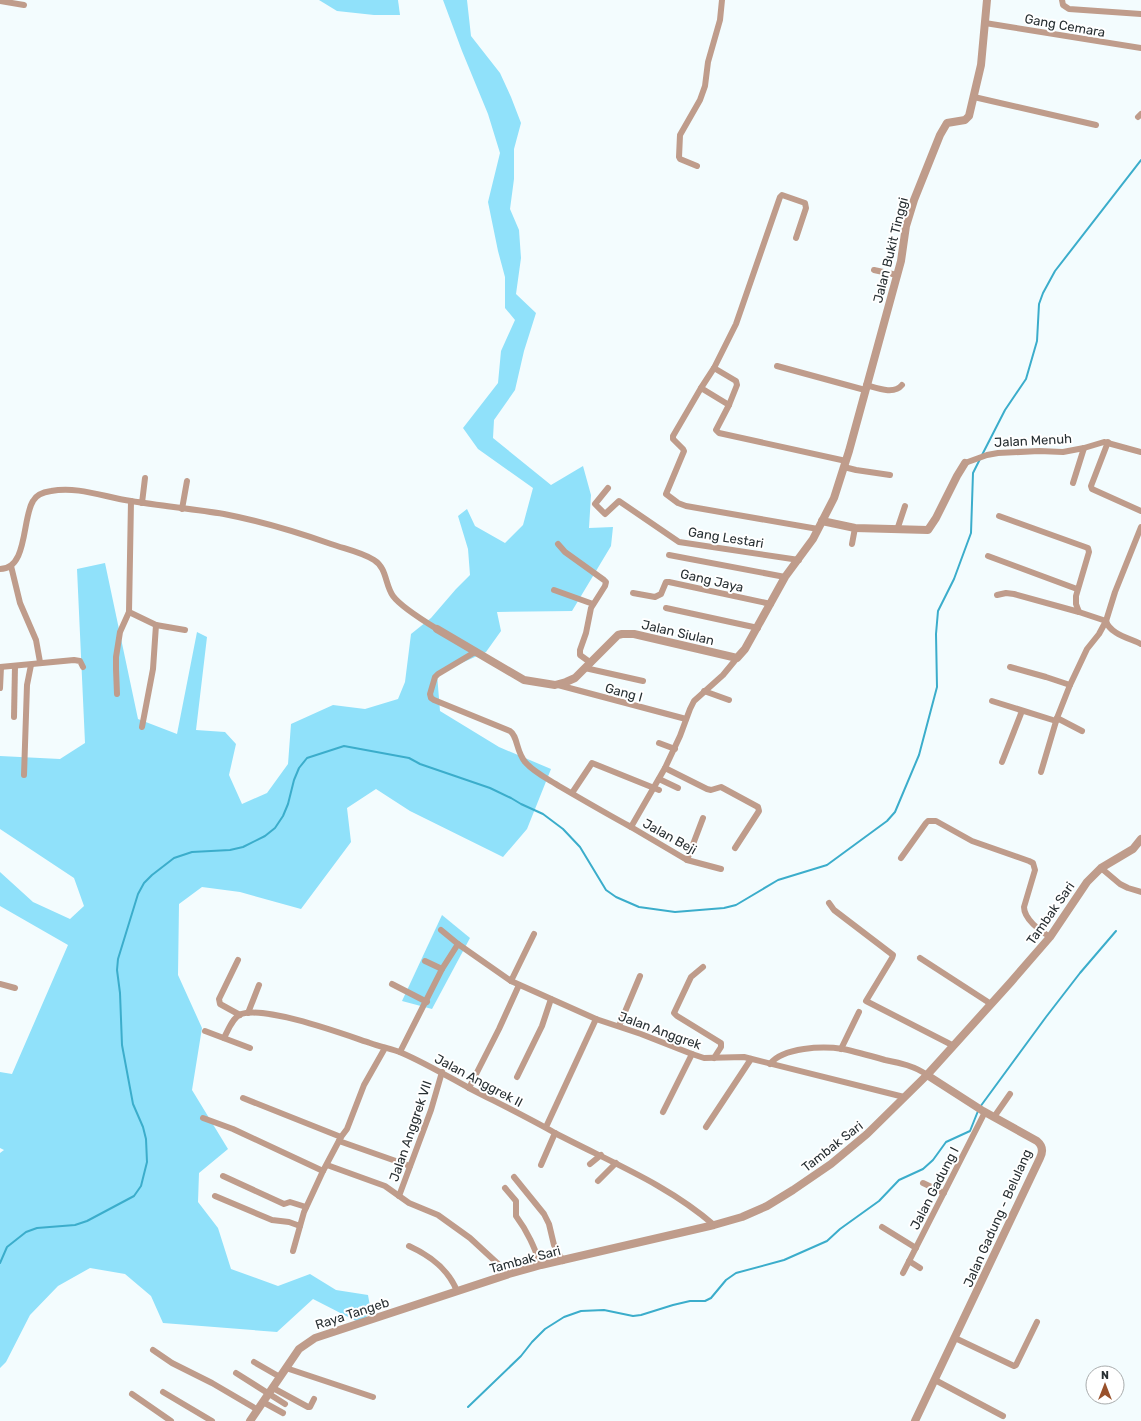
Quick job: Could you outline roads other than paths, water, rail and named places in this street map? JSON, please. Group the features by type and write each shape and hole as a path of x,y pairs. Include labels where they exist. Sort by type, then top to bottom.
{"street":[{"path":"697,166 680,159 678,154 680,135 700,100 705,86 708,62 720,20 722,0"},
{"name":"Jalan Bukit Tinggi","path":"822,521 834,498 845,464 902,257 906,226 914,200 940,135 947,123 967,119 969,116 974,98 982,53 987,0"},
{"path":"1062,0 1063,5 1068,9 1141,14"},
{"path":"0,1 24,5"},
{"name":"Gang Cemara","path":"985,23 1141,48"},
{"path":"974,98 1096,125"},
{"path":"796,238 806,205 805,203 782,195 780,197 736,324 714,368 673,436 673,439 684,451 666,494 678,503 686,506 818,529"},
{"path":"874,270 897,275"},
{"path":"777,366 866,388 893,390 900,388 902,385"},
{"path":"714,368 737,382 729,404 716,428 717,433 845,464 856,470 890,475"},
{"path":"701,388 729,404"},
{"path":"1141,452 1108,442 1091,488 1141,511"},
{"name":"Jalan Menuh","path":"822,521 856,528 928,530 936,518 965,463 987,454 1039,451 1063,452 1108,442"},
{"path":"1073,483 1084,448"},
{"path":"142,503 144,478"},
{"path":"182,509 187,482"},
{"name":"Gang Lestari","path":"608,488 595,504 605,514 619,501 679,542 798,560"},
{"path":"0,569 11,566 20,549 30,507 33,500 37,496 56,490 95,493 142,503 224,514 267,524 371,558 383,569 393,596 399,602 437,629"},
{"path":"118,694 116,669 117,651 120,632 129,612 131,501"},
{"path":"897,530 905,506"},
{"path":"999,516 1088,548 1089,552 1076,599 1079,612"},
{"path":"631,827 657,789 659,779 675,749 694,701 723,675 748,646 785,577 798,560 822,521"},
{"path":"1041,772 1056,720 1070,685 1087,649 1106,621 1115,592 1141,527"},
{"path":"852,544 856,528"},
{"path":"558,544 566,552 605,581 605,586 593,604 588,617 586,633 579,653 588,666 643,681"},
{"path":"669,555 785,577"},
{"path":"988,556 1078,589"},
{"path":"11,566 20,604 36,640 40,662"},
{"name":"Gang Jaya","path":"633,593 655,597 661,594 666,582 669,582 771,604"},
{"path":"554,590 593,604"},
{"path":"997,595 1006,593 1014,594 1106,621 1111,630 1141,644"},
{"path":"666,608 758,628"},
{"path":"129,612 156,624 185,630"},
{"path":"142,727 153,670 156,624"},
{"name":"Jalan Siulan","path":"437,629 524,680 550,685 558,684 574,678 588,666 618,635 628,633 737,658"},
{"name":"Jalan Beji","path":"475,652 438,674 434,680 430,694 431,698 510,730 514,736 519,755 526,764 539,774 687,860 720,869"},
{"path":"0,688 0,667 31,665 40,662 78,660 83,666"},
{"path":"24,776 27,685 31,665"},
{"path":"14,717 15,666"},
{"path":"1010,667 1070,685"},
{"name":"Gang I","path":"558,684 686,719"},
{"path":"704,691 729,700"},
{"path":"992,701 1056,720 1082,730"},
{"path":"1002,762 1022,711"},
{"path":"659,744 675,749"},
{"path":"572,793 592,763 657,789"},
{"path":"665,768 707,790 721,787 758,807 759,810 735,848"},
{"path":"659,779 678,788"},
{"path":"687,860 704,818"},
{"path":"901,858 926,823 936,821 972,841 1029,861 1034,866 1034,870 1024,910 1032,923 1050,938"},
{"name":"Tambak Sari","path":"429,1301 509,1274 541,1265 714,1225 742,1217 766,1206 794,1190 850,1149 927,1075 1050,938 1087,882 1101,868 1133,849 1141,839"},
{"path":"1101,868 1120,884 1141,892"},
{"path":"828,903 834,910 893,955 866,1001 954,1046"},
{"name":"Jalan Anggrek","path":"441,930 458,944 519,985 596,1019 619,1026 692,1054 704,1058 733,1056 750,1059 904,1097"},
{"path":"511,981 534,934"},
{"path":"400,1052 427,1002 442,969 458,944"},
{"path":"920,958 991,1004"},
{"path":"224,1038 232,1024 240,1015 220,1004 219,999 238,960"},
{"path":"424,961 442,969"},
{"path":"702,967 691,977 674,1010 674,1013 721,1043 721,1047 714,1058"},
{"path":"619,1026 640,976"},
{"path":"0,984 15,988"},
{"path":"392,984 427,1002"},
{"path":"248,1013 259,985"},
{"path":"469,1088 499,1029 519,985"},
{"path":"517,1077 542,1026 551,999"},
{"name":"Jalan Anggrek II","path":"240,1015 259,1012 277,1015 400,1052 442,1072 469,1088 555,1133 601,1154 669,1191 693,1207 714,1225"},
{"path":"841,1049 859,1012"},
{"path":"546,1127 596,1019"},
{"path":"205,1030 250,1048"},
{"path":"294,1251 306,1208 323,1171 347,1129 364,1086 385,1048"},
{"path":"770,1064 774,1058 781,1054 796,1050 818,1048 841,1049 916,1068 927,1075"},
{"path":"663,1112 692,1054"},
{"path":"706,1127 750,1059"},
{"name":"Jalan Anggrek VII","path":"399,1196 431,1110 442,1072"},
{"name":"Jalan Gadung - Belulang","path":"915,1421 1042,1154 1041,1145 1037,1141 984,1111 927,1075"},
{"path":"994,1117 1010,1094"},
{"path":"243,1098 340,1139 410,1166"},
{"name":"Jalan Gadung I","path":"903,1273 984,1111"},
{"path":"203,1118 240,1132 323,1171"},
{"path":"541,1166 555,1133"},
{"path":"590,1164 601,1154"},
{"path":"598,1181 616,1163"},
{"path":"327,1165 385,1186 414,1205 438,1215 470,1238 509,1274"},
{"path":"223,1176 284,1204 292,1202 306,1208"},
{"path":"514,1177 544,1214 549,1224 554,1245 563,1260"},
{"path":"923,1183 944,1193"},
{"path":"506,1188 516,1201 516,1216 530,1236 541,1265"},
{"path":"215,1196 272,1220 289,1222 300,1226"},
{"path":"882,1226 916,1248"},
{"path":"409,1246 434,1259 453,1280 458,1291"},
{"path":"910,1261 920,1268"},
{"name":"Raya Tangeb","path":"250,1421 299,1349 315,1338 429,1301"},
{"path":"955,1338 1014,1366 1016,1365 1037,1322"},
{"path":"153,1350 172,1363 212,1383 258,1410"},
{"path":"254,1362 280,1377"},
{"path":"286,1368 373,1397"},
{"path":"236,1373 271,1391 308,1407 314,1399"},
{"path":"935,1380 1003,1416"},
{"path":"271,1391 285,1404"},
{"path":"163,1392 212,1421"},
{"path":"132,1394 171,1421"},
{"path":"263,1402 283,1413"}],"waterway":[{"path":"982,455 1005,410 1026,379 1037,341 1039,304 1043,293 1055,271 1141,160"},
{"path":"0,1263 7,1247 26,1232 37,1228 75,1225 87,1221 134,1196 141,1186 147,1162 146,1139 143,1127 133,1104 122,1045 120,993 117,970 118,959 138,894 144,883 174,858 192,852 230,850 243,847 265,836 275,828 283,816 288,804 294,780 299,768 307,758 344,746 409,758 420,764 490,788 543,814 563,829 580,847 606,890 616,897 639,907 675,912 724,908 736,905 778,880 827,865 887,821 895,812 919,755 937,687 936,634 938,611 954,579 971,533 973,473 980,459"},
{"path":"980,1107 1046,1017 1080,973 1116,931"},
{"path":"468,1407 521,1356 545,1329 564,1317 581,1311 604,1310 633,1316 690,1301 705,1301 711,1298 726,1280 736,1273 784,1260 827,1241 840,1229 879,1201 899,1180 923,1169 933,1160 946,1142 970,1131 978,1111"}]}
